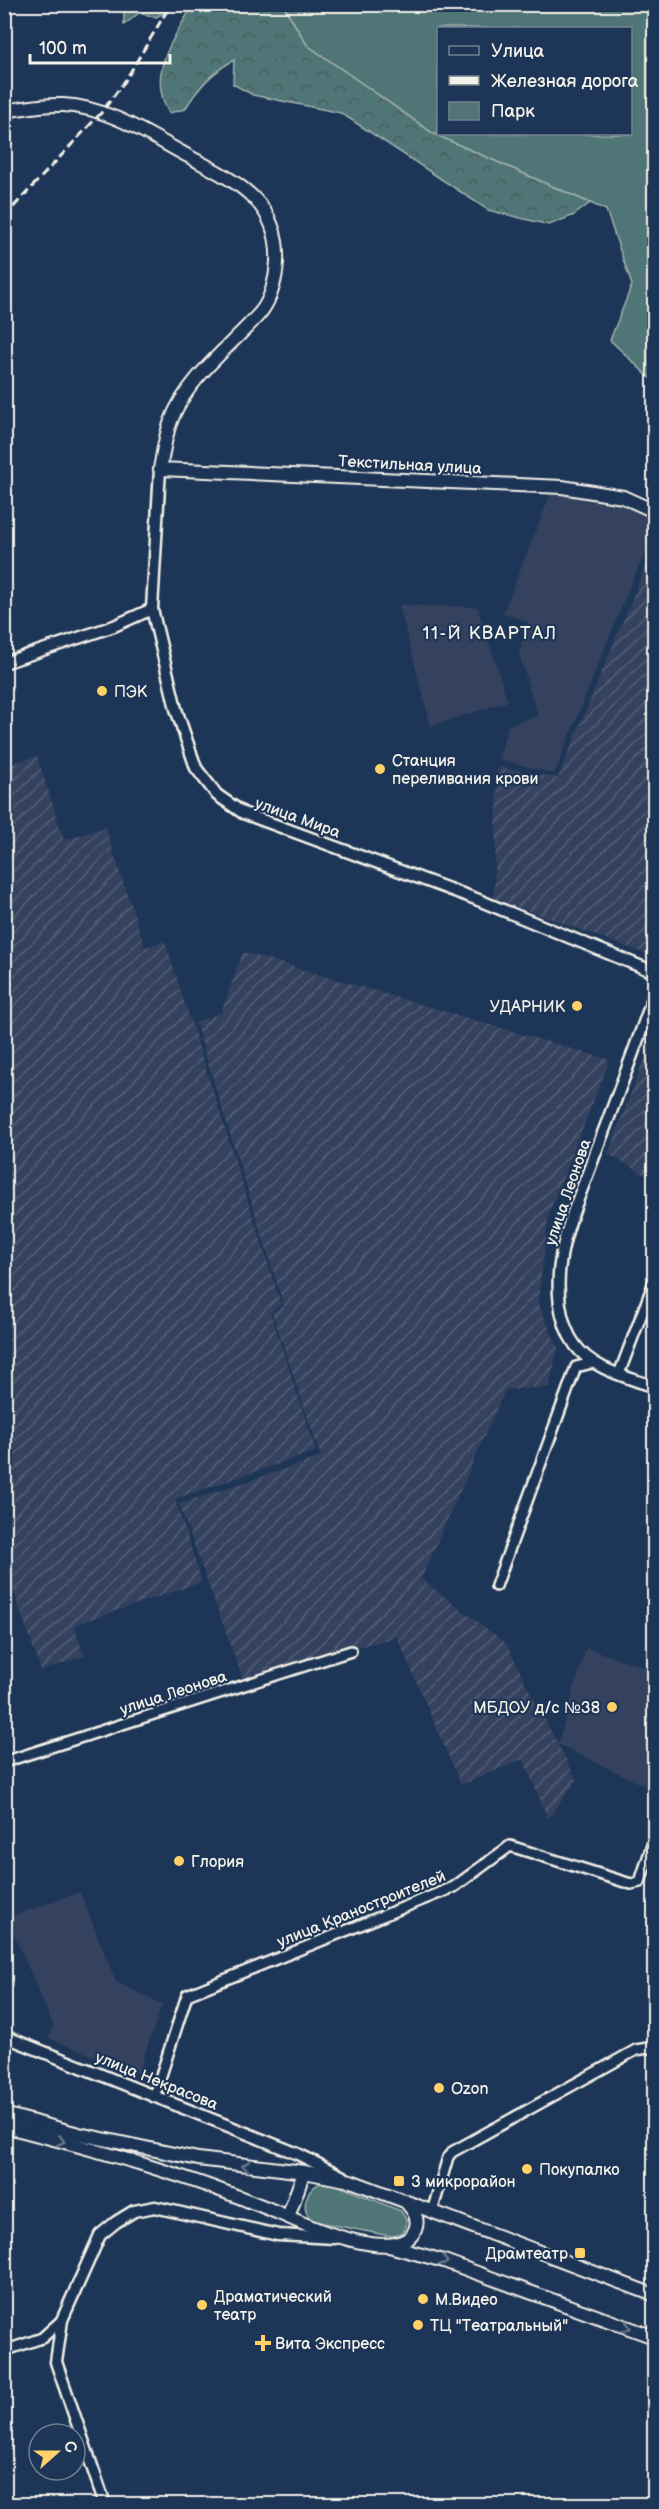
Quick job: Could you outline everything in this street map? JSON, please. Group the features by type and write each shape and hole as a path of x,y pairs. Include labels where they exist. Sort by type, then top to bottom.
{"main road":[{"path":"4,111 61,105 92,109 132,126 213,170 242,187 265,209 275,238 277,255 272,291 261,312 238,333 187,393 171,420 160,469"},
{"name":"Текстильная улица","path":"160,469 562,488 623,497 654,511"},
{"path":"4,2114 79,2134 198,2159 304,2172 351,2181 654,2295"},
{"path":"4,2126 147,2165 228,2192 344,2238 388,2245 444,2261 654,2337"},
{"path":"288,2217 304,2172"},
{"path":"388,2245 406,2240 416,2229 416,2215 405,2201"}],"street":[{"name":"улица Мира","path":"160,469 152,609 185,740 196,768 217,795 243,813 476,899 654,972"},
{"path":"4,663 114,626 152,609"},
{"name":"улица Леонова","path":"592,1363 576,1346 566,1329 560,1308 560,1258 573,1215 654,996"},
{"path":"620,1374 654,1282"},
{"path":"496,1586 576,1367 592,1363 654,1387"},
{"name":"улица Леонова","path":"4,1762 351,1651"},
{"name":"улица Краностроителей","path":"154,2097 187,1995 454,1887 510,1846 631,1884 640,1882 654,1839"},
{"name":"улица Некрасова","path":"4,2036 298,2154 351,2181"},
{"path":"432,2212 448,2157 452,2152 636,2050 654,2047"},
{"path":"298,2154 304,2172"},
{"path":"105,2505 56,2362 62,2320 100,2235 134,2211 155,2207 278,2235 344,2238"},
{"path":"278,2235 288,2217"},
{"path":"4,2351 42,2338 62,2320"}],"shaded area":[{"path":"551,493 623,503 654,518 654,543 649,545 632,581 554,774 499,759 508,725 538,716 519,654 528,622 503,613"},
{"path":"654,550 654,957 494,898 498,767 558,778"},
{"path":"399,605 477,607 508,701 431,726"},
{"path":"37,756 64,840 105,827 145,947 165,941 281,1304 270,1312 316,1451 175,1499 202,1582 74,1625 84,1656 41,1671 4,1564 4,766"},
{"path":"243,952 610,1060 549,1213 538,1302 558,1348 549,1387 505,1390 421,1579 507,1644 577,1780 548,1819 523,1759 461,1785 397,1637 242,1677 179,1504 321,1457 272,1312 284,1306 195,1022 221,1013"},
{"path":"654,1032 654,1180 608,1154"},
{"name":"МБДОУ д/с №38","path":"586,1648 654,1670 654,1775 649,1788 558,1744"},
{"path":"80,1892 116,1982 162,2004 138,2074 49,2038 53,2025 7,1918"}],"green space":[{"path":"124,5 165,5 164,13 156,17 139,13 124,25"},
{"path":"193,5 283,5 307,45 434,134 590,203 574,215 549,225 488,210 341,113 253,95 233,84 234,60 206,81 185,109 169,113 160,84 161,70 171,44"},
{"path":"283,5 654,5 654,382 610,340 632,285 606,210 434,134 307,45"},
{"path":"324,2182 401,2211 407,2221 404,2231 390,2236 313,2221 306,2210 306,2198 313,2188"}],"railway":[{"path":"4,217 101,113 125,81 171,4"}],"place":[{"name":"ПЭК","path":"102,691"},
{"name":"Станция переливания крови","path":"380,769"},
{"name":"УДАРНИК","path":"577,1006"},
{"name":"МБДОУ д/с №38","path":"612,1707"},
{"name":"Глория","path":"179,1861"},
{"name":"Ozon","path":"439,2088"},
{"name":"Покупалко","path":"527,2169"},
{"name":"3 микрорайон","path":"399,2181"},
{"name":"Драмтеатр","path":"580,2253"},
{"name":"М.Видео","path":"423,2299"},
{"name":"Драматический театр","path":"202,2305"},
{"name":"ТЦ \"Театральный\"","path":"418,2325"},
{"name":"Вита Экспресс","path":"263,2343"}],"district":[{"name":"11-Й КВАРТАЛ","path":"490,633"}]}
